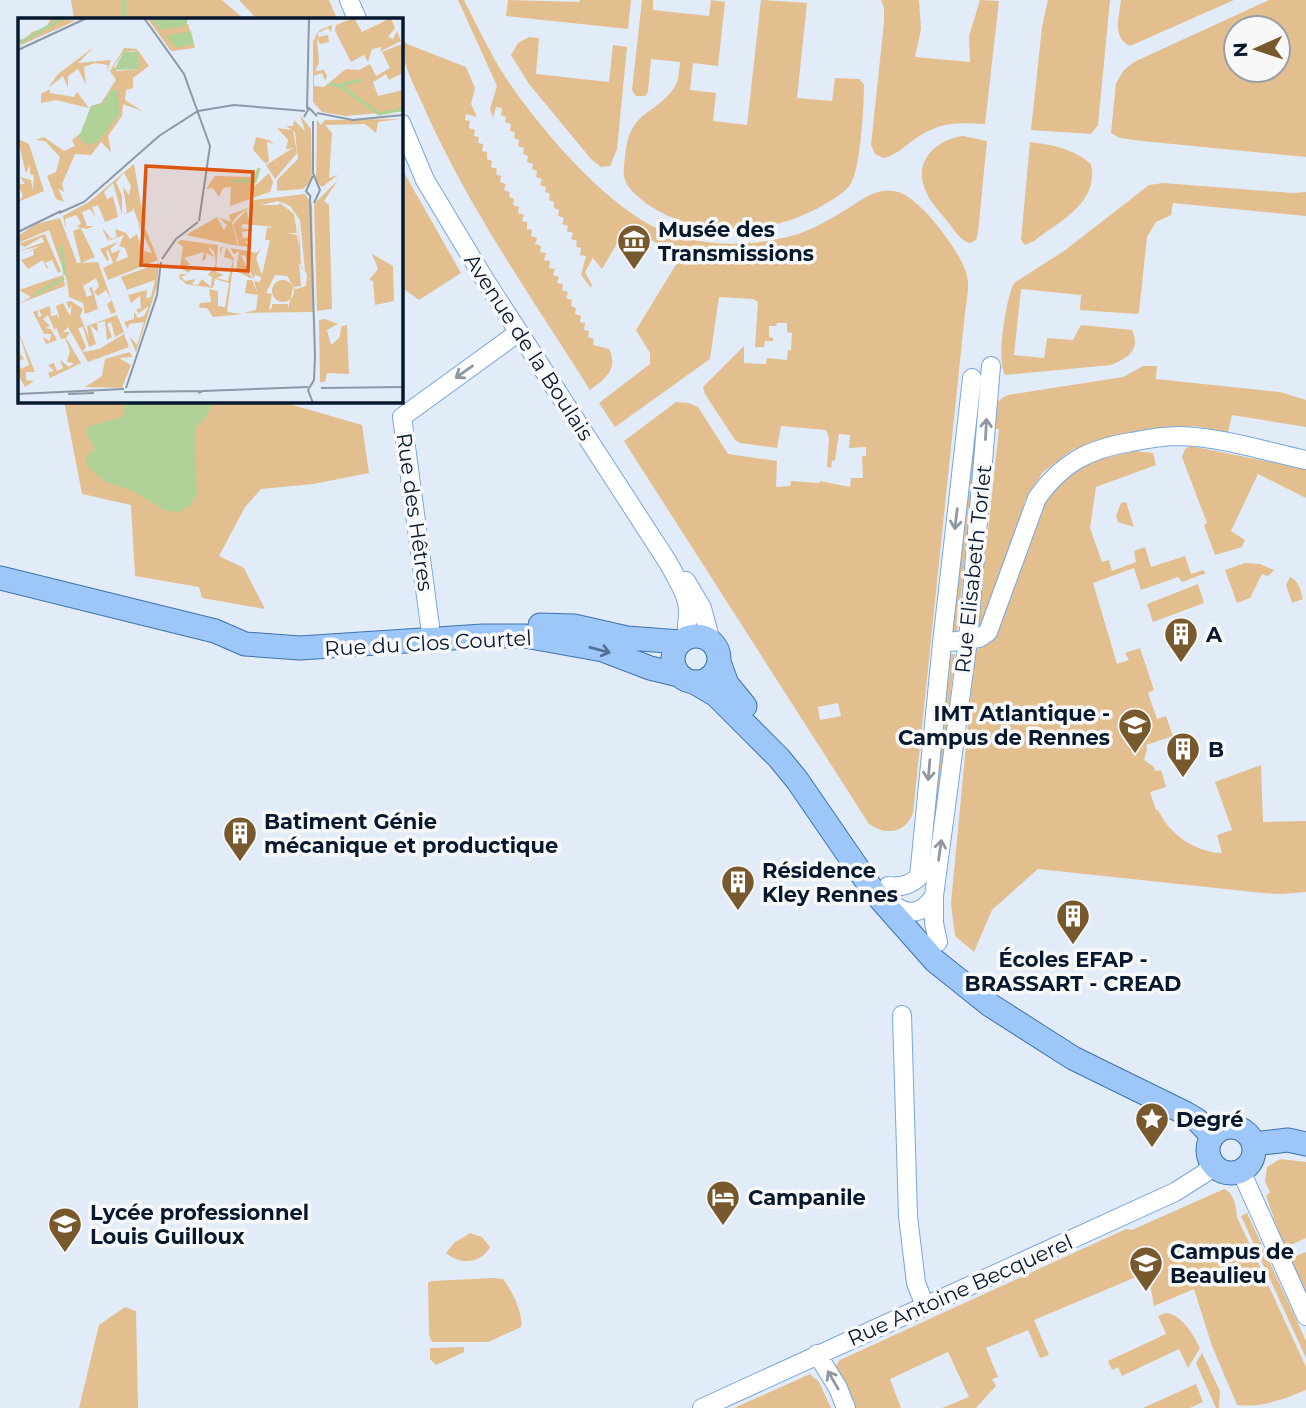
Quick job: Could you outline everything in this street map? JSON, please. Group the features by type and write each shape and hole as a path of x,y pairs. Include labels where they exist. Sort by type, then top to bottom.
{"main road":[{"name":"Rue du Clos Courtel","path":"0,578 215,631 245,644 300,649 483,636 525,636 603,650 687,679"},
{"name":"Rue du Clos Courtel","path":"215,631 289,634 430,626 575,626 627,638 684,640"},
{"path":"1039,1035 907,911 849,834 798,757 776,732 733,693 715,652 699,636 684,640 677,648 673,662 687,679 716,695 779,758 858,870 935,961 990,1005 1091,1069 1197,1120 1212,1136"},
{"path":"687,679 711,677 715,652"},
{"path":"1223,1128 1237,1128 1247,1133 1253,1144 1254,1156 1241,1171 1227,1173 1220,1171 1212,1163 1208,1148 1212,1136 1223,1128"},
{"path":"1253,1144 1288,1140 1306,1144"}],"street":[{"path":"349,0 357,18"},
{"name":"Avenue de la Boulais","path":"402,124 425,180 485,280 669,564 684,593 688,608 684,640"},
{"name":"Rue des Hêtres","path":"430,626 402,416 519,332"},
{"name":"Rue Elisabeth Torlet","path":"938,942 934,923 934,896 968,640 991,366"},
{"name":"Rue Elisabeth Torlet","path":"911,935 907,911 919,877 972,379"},
{"path":"942,643 979,638 988,632 1037,498 1047,484 1072,461 1085,454 1112,445 1179,436 1205,438 1306,460"},
{"name":"Avenue de la Boulais","path":"669,564 688,584 702,608 715,652"},
{"path":"858,870 869,876 892,904 907,911 925,909 934,896"},
{"path":"888,886 904,886 919,877"},
{"path":"902,1015 908,1216 916,1283 925,1306"},
{"name":"Rue Antoine Becquerel","path":"702,1408 1175,1192 1205,1173 1212,1163"},
{"path":"1241,1171 1306,1316"},
{"path":"817,1354 838,1388 846,1408"}],"shaded area":[{"path":"71,0 222,0 243,18 74,18"},
{"path":"239,0 329,0 337,18 256,18"},
{"path":"458,0 464,0 504,75 551,137 611,198 652,226 706,242 762,242 804,232 872,194 891,191 907,196 917,204 939,228 958,255 967,276 968,295 913,813 906,825 889,831 869,824 624,441 676,402 689,403 698,407 728,454 777,461 776,487 790,486 791,481 820,481 850,487 851,478 863,478 862,456 866,456 866,447 849,448 850,435 839,434 831,468 827,467 829,438 826,430 781,426 777,448 735,440 703,387 744,346 744,363 766,364 767,358 787,360 788,350 791,350 792,333 787,332 787,323 769,326 769,337 773,338 773,341 765,341 764,347 755,347 758,302 753,299 719,297 710,359 615,427 599,403 650,364 650,353 636,330 680,258 628,225 602,269 593,258 585,272 591,288 581,275 586,256 580,255 581,248 576,247 577,241 571,239 573,233 567,231 568,226 562,224 564,218 558,216 559,210 554,208 554,202 549,200 550,194 545,192 546,187 540,185 542,179 536,177 537,171 532,169 533,164 527,162 528,156 523,154 524,148 518,146 519,140 514,138 515,132 510,131 511,124 505,122 506,117 501,115 502,108 496,107 493,118 490,109 497,86","holes":["838,703 841,716 820,720 818,707"]},
{"path":"508,0 631,0 628,29 506,16"},
{"path":"642,0 653,0 653,10 709,16 711,0 725,2 718,66 693,63 690,90 716,93 713,121 747,125 761,0 807,3 797,98 832,101 835,78 859,79 864,84 857,165 848,188 805,215 759,227 736,229 689,223 667,215 636,195 624,176 629,136 639,120 674,88 680,62 651,59 648,92 645,96 636,96 632,90"},
{"path":"881,0 919,0 921,29 915,57 970,62 969,36 980,0 999,1 985,124 955,123 938,127 891,155 883,158 875,154 871,145 884,22"},
{"path":"1048,0 1110,0 1098,125 1091,134 1031,130 1042,27"},
{"path":"1121,0 1234,0 1130,46 1124,42 1119,32"},
{"path":"1269,0 1306,0 1306,157 1120,138 1111,133 1116,83 1124,70 1134,62 1222,22 1222,84 1292,84 1292,14 1239,14"},
{"path":"529,37 539,38 536,74 609,82 613,45 627,47 617,149 610,166 601,167 591,159 529,84 511,55 518,43"},
{"path":"402,38 407,44 466,67 475,88 471,104 477,117 466,114 465,120 470,121 469,128 475,130 474,136 479,137 478,143 483,144 482,151 487,152 487,159 492,161 491,167 497,169 496,174 501,176 500,182 506,184 504,190 510,192 509,197 514,199 513,205 519,207 518,213 524,215 522,221 527,222 527,229 532,230 531,236 537,238 535,244 541,246 540,252 546,253 544,260 550,261 549,268 555,269 553,275 559,277 557,283 563,284 562,290 568,292 566,298 572,300 571,306 576,308 575,314 581,316 580,322 585,323 584,330 589,331 588,337 594,339 593,345 609,349 612,356 609,373 590,390 479,214 439,141 411,79 403,54"},
{"path":"963,136 987,141 978,233 976,240 970,243 960,237 934,206 922,179 922,169 930,153 944,142"},
{"path":"1030,142 1077,154 1091,164 1092,178 1084,200 1076,209 1025,245 1021,240"},
{"path":"402,169 461,273 419,300 402,288"},
{"path":"1163,183 1306,192 1306,216 1173,203 1171,215 1156,222 1147,237 1137,314 1080,310 1081,295 1021,289 1014,355 1044,358 1047,338 1073,340 1081,325 1132,330 1135,343 1131,352 1111,365 1005,375 1001,357 1003,329 1014,283 1064,251 1149,185"},
{"path":"1143,366 1157,366 1156,379 1280,392 1306,400 1306,427 1232,415 1228,432 1193,426 1114,436 1072,450 1043,472 1025,500 1015,540 983,626 977,630 999,429 992,429 997,404 1008,395 1123,377"},
{"path":"64,402 282,402 362,425 369,473 313,484 261,489 245,507 219,556 244,568 265,609 202,598 199,587 135,576 131,505 82,494"},
{"path":"123,402 214,402 206,417 195,429 197,494 190,506 178,512 164,510 133,491 104,481 86,465 87,456 95,448 85,433 89,426 123,417"},
{"path":"972,441 977,442 957,633 952,633"},
{"path":"1190,446 1306,469 1306,498 1258,474 1231,531 1245,540 1242,547 1215,555 1204,525 1207,523 1182,457 1185,449"},
{"path":"1135,451 1153,453 1156,465 1096,487 1090,528 1102,562 1109,560 1112,571 1136,562 1134,551 1145,547 1151,567 1185,556 1191,574 1203,570 1206,573 1182,582 1178,577 1141,590 1134,568 1093,583 1117,664 1129,660 1125,653 1140,648 1154,690 1148,693 1157,719 1166,716 1173,736 1146,745 1144,760 1154,767 1155,771 1161,770 1166,787 1150,792 1156,810 1184,841 1202,849 1222,853 1217,835 1232,830 1215,782 1261,765 1263,822 1306,821 1306,892 1263,893 1038,869 992,910 974,952 955,936 951,903 975,651 990,641 1037,514 1052,487 1071,472 1096,460"},
{"path":"1126,502 1134,527 1118,522 1116,516 1121,503"},
{"path":"1245,563 1260,564 1274,570 1268,576 1262,574 1250,598 1237,603 1225,570"},
{"path":"1290,577 1298,584 1303,599 1292,603 1286,585"},
{"path":"1198,584 1204,603 1153,622 1147,604"},
{"path":"951,654 955,654 932,866 928,866"},
{"path":"1280,1159 1306,1162 1306,1238 1288,1246 1283,1244 1266,1196 1270,1192 1265,1182 1267,1167"},
{"path":"1224,1189 1232,1196 1237,1217 1306,1367 1306,1390 1264,1404 1237,1405 1212,1346 1194,1289 1154,1306 1148,1272 1034,1320 1049,1355 1040,1358 1028,1330 986,1348 998,1377 992,1379 996,1386 976,1408 942,1408 969,1397 948,1352 890,1379 901,1408 853,1408 835,1367 840,1360 1126,1229 1132,1230"},
{"path":"1247,1213 1306,1341 1306,1358 1241,1216"},
{"path":"470,1233 482,1237 490,1247 486,1253 476,1260 464,1261 446,1253 454,1243"},
{"path":"1306,1252 1306,1297 1292,1267 1292,1261"},
{"path":"503,1279 510,1289 519,1309 521,1327 488,1342 432,1342 429,1335 428,1283"},
{"path":"125,1307 136,1311 138,1408 79,1408 99,1325"},
{"path":"1166,1313 1178,1317 1200,1348 1188,1368 1179,1349 1122,1376 1118,1367 1112,1370 1108,1361 1166,1334 1158,1316"},
{"path":"464,1347 464,1352 436,1365 430,1359 430,1348"},
{"path":"1202,1353 1220,1391 1219,1408 1216,1408 1196,1363"},
{"path":"810,1374 819,1382 831,1408 734,1408"},
{"path":"1196,1384 1203,1402 1190,1408 1143,1408"}],"waterway":[{"path":"124,0 124,18"}],"place":[{"name":"Musée des Transmissions","path":"634,271"},
{"name":"A","path":"1181,664"},
{"name":"IMT Atlantique - Campus de Rennes","path":"1135,755"},
{"name":"B","path":"1183,779"},
{"name":"Batiment Génie mécanique et productique","path":"240,863"},
{"name":"Résidence Kley Rennes","path":"738,912"},
{"name":"Écoles EFAP - BRASSART - CREAD","path":"1073,946"},
{"name":"Degré","path":"1152,1149"},
{"name":"Campanile","path":"723,1227"},
{"name":"Lycée professionnel Louis Guilloux","path":"65,1254"},
{"name":"Campus de Beaulieu","path":"1146,1293"}]}
